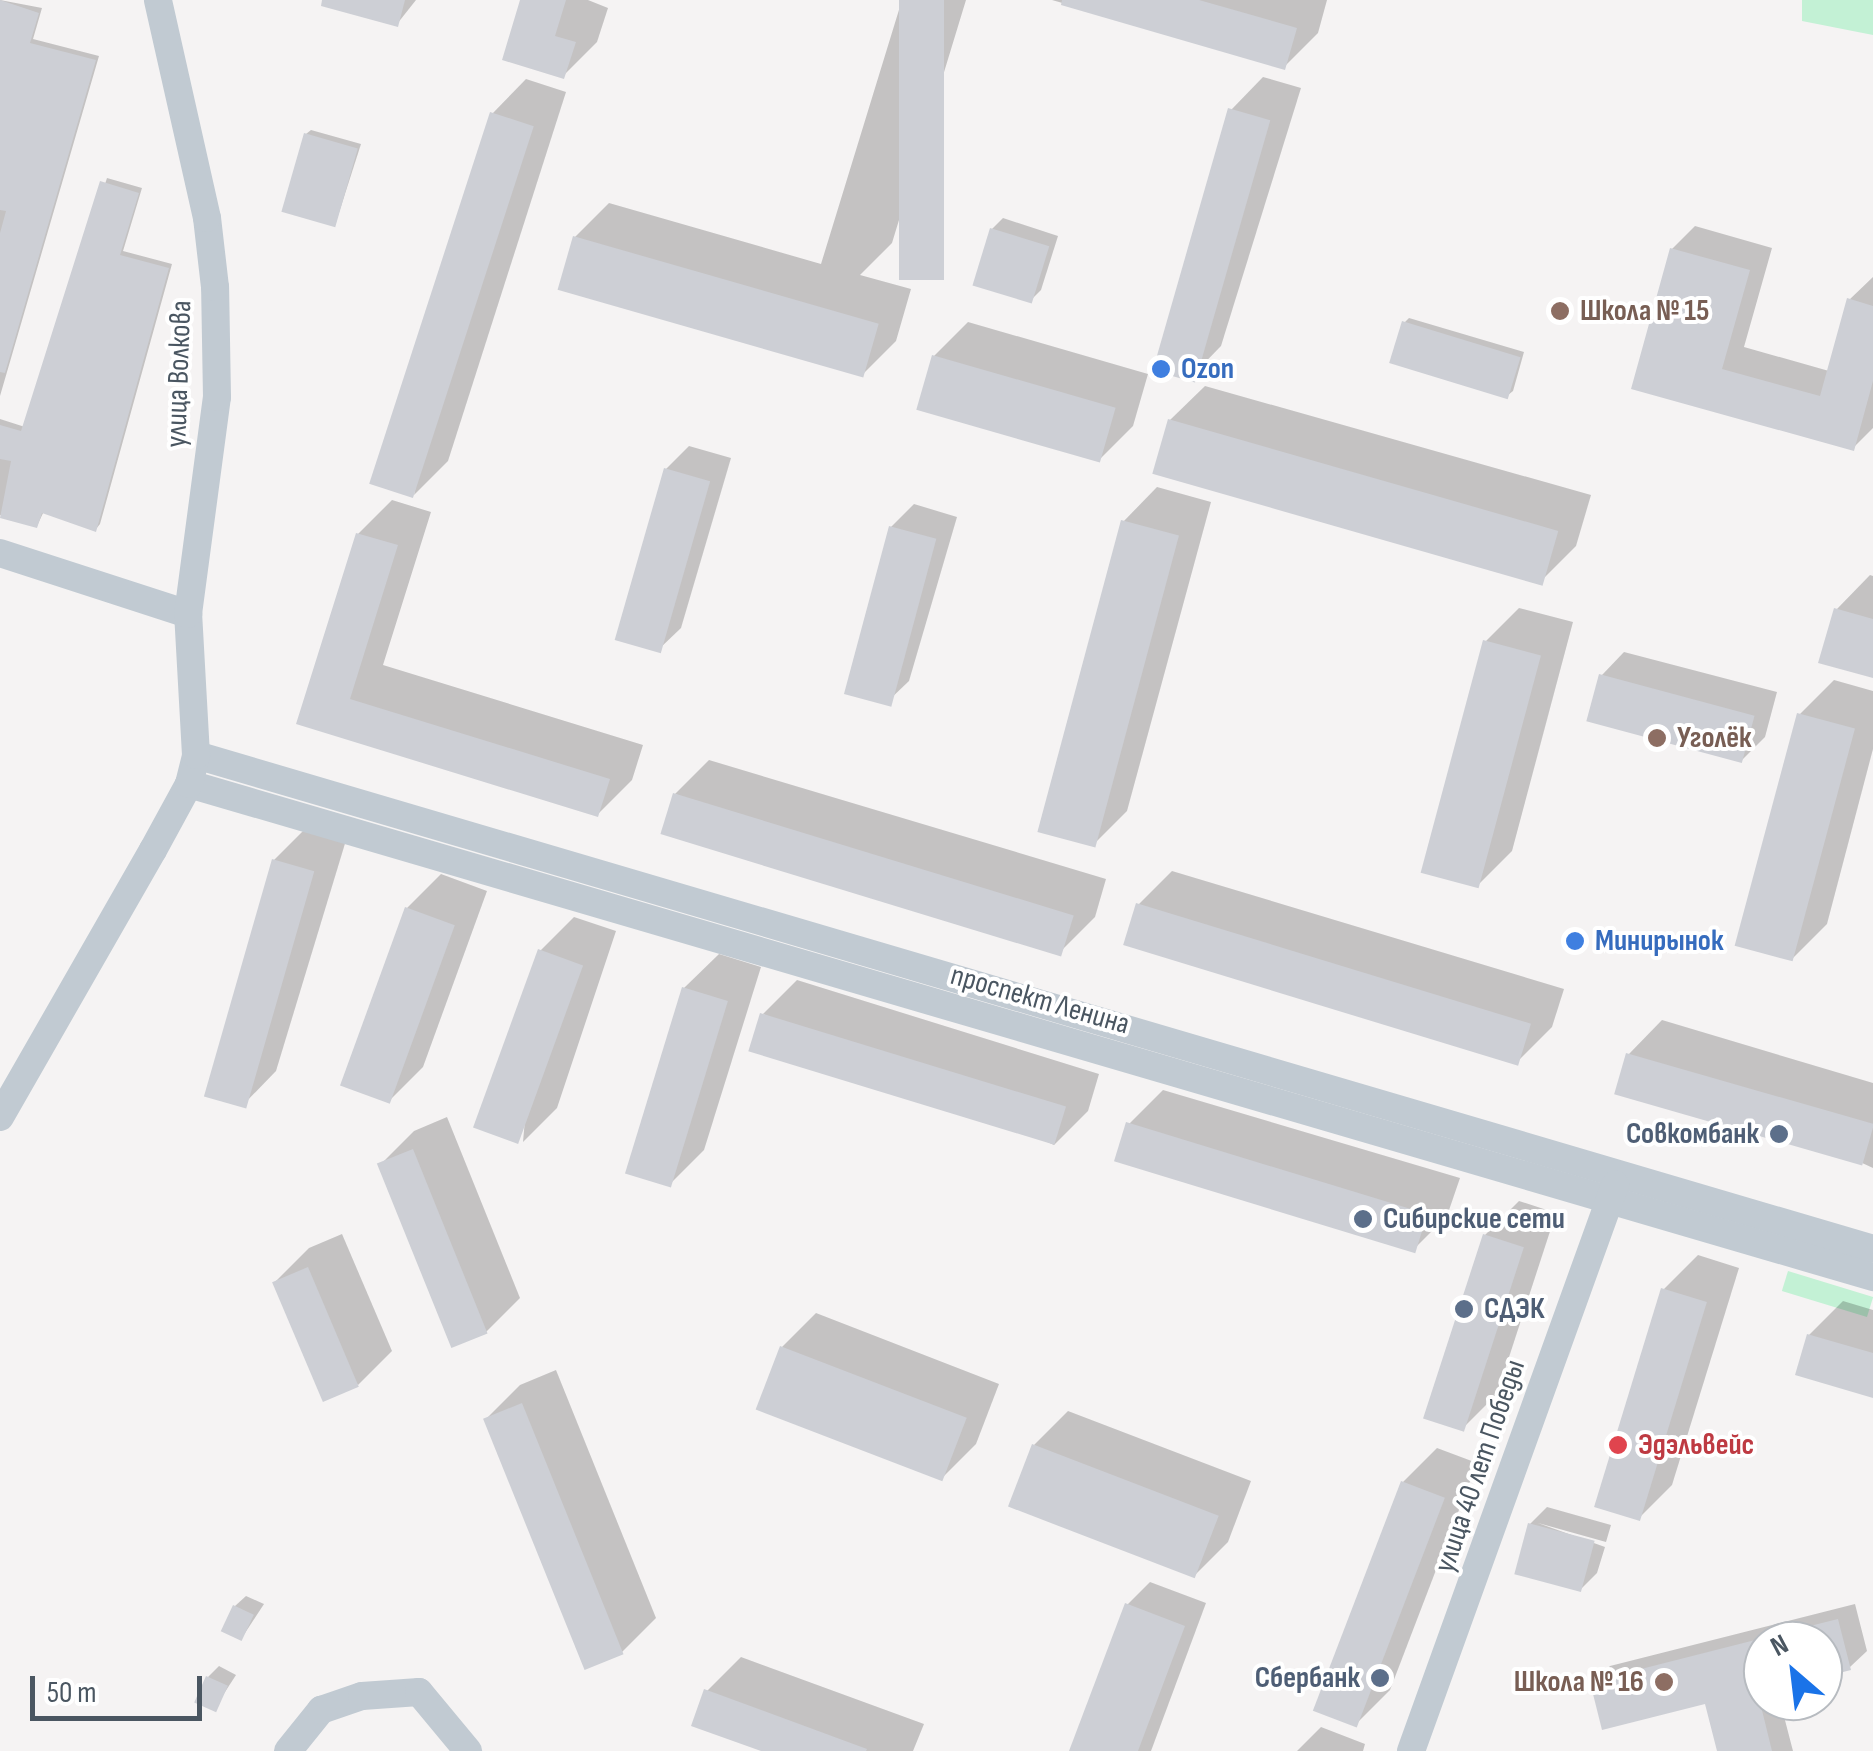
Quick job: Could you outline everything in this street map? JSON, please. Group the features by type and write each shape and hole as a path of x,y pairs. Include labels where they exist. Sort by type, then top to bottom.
{"street":[{"name":"улица Волкова","path":"0,1117 189,784 196,755 188,614 217,397 215,287 207,218 158,0"},
{"path":"0,553 188,614"},
{"name":"проспект Ленина","path":"196,755 1873,1249"},
{"name":"проспект Ленина","path":"189,784 1873,1277"},
{"name":"улица 40 лет Победы","path":"1411,1751 1619,1174"},
{"path":"288,1751 321,1710 362,1696 420,1692 468,1751"}],"green space":[{"path":"1802,0 1873,0 1873,35 1802,21"},
{"path":"1788,1271 1873,1297 1867,1317 1782,1291"}],"building":[{"path":"0,0 39,13 30,43 96,60 5,373 0,372 0,233 6,211 0,210"},
{"path":"322,0 405,0 398,27 321,6"},
{"path":"520,0 566,0 555,36 576,42 564,79 502,60"},
{"path":"899,0 944,0 944,280 899,280"},
{"path":"1062,0 1199,0 1297,28 1285,70 1061,5"},
{"path":"1228,108 1270,120 1195,383 1153,370"},
{"path":"490,112 534,126 413,498 369,484"},
{"path":"304,133 358,148 335,227 281,212"},
{"path":"100,181 139,193 120,255 169,268 96,532 42,513 37,528 0,518 11,461 0,459 0,425 21,431"},
{"path":"990,228 1049,246 1032,304 972,285"},
{"path":"573,236 879,324 863,377 558,290"},
{"path":"1670,248 1750,270 1722,369 1820,396 1847,298 1873,306 1873,381 1854,451 1631,389"},
{"path":"1402,321 1521,357 1508,399 1389,363"},
{"path":"932,355 1116,408 1100,462 916,410"},
{"path":"1168,419 1558,531 1543,586 1152,474"},
{"path":"664,468 710,481 661,653 615,640"},
{"path":"1121,520 1179,536 1095,848 1037,832"},
{"path":"889,526 936,539 891,707 844,694"},
{"path":"356,533 398,545 350,699 610,779 598,817 296,724"},
{"path":"1834,608 1873,619 1873,678 1818,663"},
{"path":"1483,640 1541,656 1479,888 1421,873"},
{"path":"1599,674 1755,716 1742,763 1586,721"},
{"path":"1797,713 1855,729 1793,961 1735,946"},
{"path":"673,793 1074,916 1061,957 660,834"},
{"path":"272,859 314,871 246,1109 204,1096"},
{"path":"1136,903 1531,1024 1518,1066 1123,945"},
{"path":"405,907 455,925 390,1104 340,1086"},
{"path":"538,949 583,965 518,1144 473,1128"},
{"path":"682,987 728,1001 671,1188 625,1173"},
{"path":"760,1013 1066,1107 1054,1145 748,1051"},
{"path":"1626,1053 1873,1124 1862,1165 1614,1094"},
{"path":"1126,1122 1427,1214 1415,1253 1114,1161"},
{"path":"413,1149 488,1334 451,1348 377,1164"},
{"path":"1483,1234 1524,1247 1464,1432 1423,1419"},
{"path":"308,1267 359,1387 323,1402 272,1282"},
{"path":"1661,1288 1707,1302 1640,1521 1594,1507"},
{"path":"1807,1334 1873,1353 1873,1398 1795,1375"},
{"path":"780,1346 967,1418 942,1481 756,1409"},
{"path":"522,1403 624,1654 585,1670 483,1419"},
{"path":"1032,1444 1219,1516 1195,1578 1008,1507"},
{"path":"1401,1481 1445,1498 1357,1728 1313,1711"},
{"path":"1528,1523 1595,1541 1581,1592 1514,1574"},
{"path":"1125,1603 1185,1626 1138,1751 1069,1751"},
{"path":"233,1605 254,1615 242,1641 221,1631"},
{"path":"1843,1639 1851,1670 1843,1672"},
{"path":"1743,1643 1743,1721 1765,1721 1772,1751 1717,1751 1705,1704 1602,1730 1590,1682"},
{"path":"206,1676 228,1686 216,1712 194,1702"},
{"path":"704,1689 867,1749 761,1751 691,1726"}],"place":[{"name":"Школа № 15","path":"1560,311"},
{"name":"Ozon","path":"1161,369"},
{"name":"Уголёк","path":"1657,738"},
{"name":"Минирынок","path":"1575,941"},
{"name":"Совкомбанк","path":"1779,1134"},
{"name":"Сибирские сети","path":"1363,1219"},
{"name":"СДЭК","path":"1464,1309"},
{"name":"Эдэльвейс","path":"1618,1445"},
{"name":"Сбербанк","path":"1380,1678"},
{"name":"Школа № 16","path":"1664,1682"}]}
